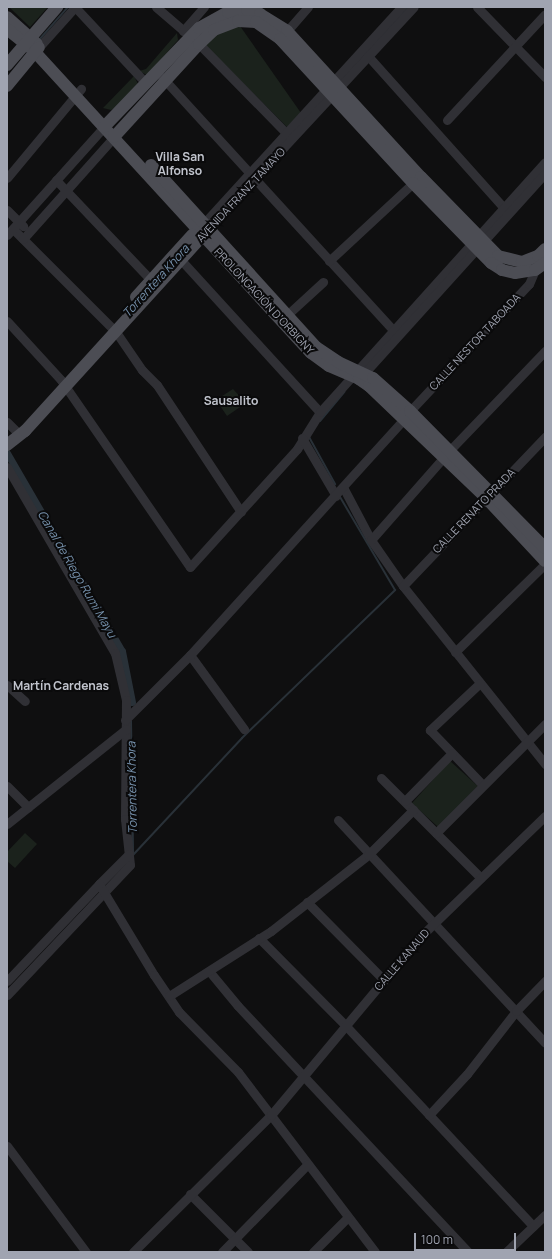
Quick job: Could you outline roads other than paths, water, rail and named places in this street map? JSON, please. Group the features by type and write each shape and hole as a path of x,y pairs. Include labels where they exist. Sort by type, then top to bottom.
{"main road":[{"path":"7,86 57,7"},
{"path":"107,124 156,71 186,33 218,16 246,9 260,14 287,31 412,183 478,242 498,256 510,261 522,262 538,256 545,249"},
{"path":"7,17 33,46"},
{"path":"116,134 199,44 226,25 238,21 256,22 280,39 333,87 478,242 502,270 515,273 535,270 545,263"},
{"path":"7,29 33,46"},
{"path":"7,66 33,46"},
{"name":"PROLONGACIÓN D'ORBIGNY","path":"33,46 323,352 359,375 407,415 545,548"},
{"name":"PROLONGACIÓN D'ORBIGNY","path":"204,228 311,353 329,366 359,375"},
{"name":"AVENIDA FRANZ TAMAYO","path":"11,439 113,329 181,260 204,228"},
{"name":"AVENIDA FRANZ TAMAYO","path":"113,329 151,280 204,228"},
{"name":"PROLONGACIÓN D'ORBIGNY","path":"489,495 545,561"}],"street":[{"path":"33,46 75,7 145,82"},
{"path":"156,7 199,44 289,137"},
{"path":"186,33 204,7"},
{"path":"287,31 308,7"},
{"name":"AVENIDA FRANZ TAMAYO","path":"204,228 289,137 400,7"},
{"name":"AVENIDA FRANZ TAMAYO","path":"333,87 368,56 414,7"},
{"path":"477,7 545,77"},
{"path":"447,120 545,14"},
{"path":"368,56 504,208"},
{"path":"156,71 254,175 329,261 393,330"},
{"path":"7,178 78,93"},
{"path":"13,229 107,124"},
{"path":"26,235 116,134"},
{"path":"7,321 63,383 190,567 297,449 302,438 320,412 359,375 478,242 504,208 545,162"},
{"path":"359,375 393,330 545,173"},
{"path":"56,180 151,280"},
{"path":"329,261 412,183"},
{"path":"7,210 13,229 26,235 113,329 142,370 157,385 241,512"},
{"path":"181,260 320,412"},
{"name":"CALLE NESTOR TABOADA","path":"7,824 126,724 336,496 407,415 529,284 535,270"},
{"path":"287,315 323,282"},
{"path":"371,540 447,454 545,351"},
{"path":"7,422 11,439"},
{"name":"CALLE RENATO PRADA","path":"403,586 545,437"},
{"path":"302,438 336,496"},
{"path":"7,467 115,653 126,700 125,819 129,854 102,888 7,995"},
{"path":"343,488 371,540 403,586 545,764"},
{"path":"456,652 545,564"},
{"path":"190,655 244,729"},
{"path":"480,683 430,730 483,785"},
{"path":"7,685 25,701"},
{"path":"436,833 545,724"},
{"path":"405,801 452,753"},
{"path":"381,778 481,878"},
{"path":"7,786 28,807"},
{"path":"169,996 259,938 307,902 368,855 413,810"},
{"name":"CALLE KANAUD","path":"132,1252 271,1116 305,1077 384,980 433,924 545,816"},
{"path":"338,820 368,855 545,1043"},
{"path":"7,981 102,888"},
{"path":"102,888 180,1012 238,1072 374,1252"},
{"path":"307,902 384,980"},
{"path":"259,938 346,1026 534,1226"},
{"path":"209,971 238,1006 468,1252"},
{"path":"429,1115 467,1074 516,1011 545,981"},
{"path":"7,1146 86,1252"},
{"path":"222,1252 307,1165"},
{"path":"190,1194 248,1252"},
{"path":"506,1252 545,1215"},
{"path":"313,1252 348,1217"}],"waterway":[{"path":"39,40 68,7"},
{"path":"365,53 408,7"},
{"path":"320,421 344,392"},
{"path":"309,437 335,484"},
{"name":"Canal de Riego Rumi Mayu","path":"7,453 122,651 132,702"},
{"path":"133,855 242,738 395,590 340,497"},
{"name":"Torrentera Khora","path":"131,721 133,855"}],"district":[{"name":"Villa San Alfonso","path":"180,164"},
{"name":"Sausalito","path":"231,401"},
{"name":"Martín Cardenas","path":"61,686"}]}
